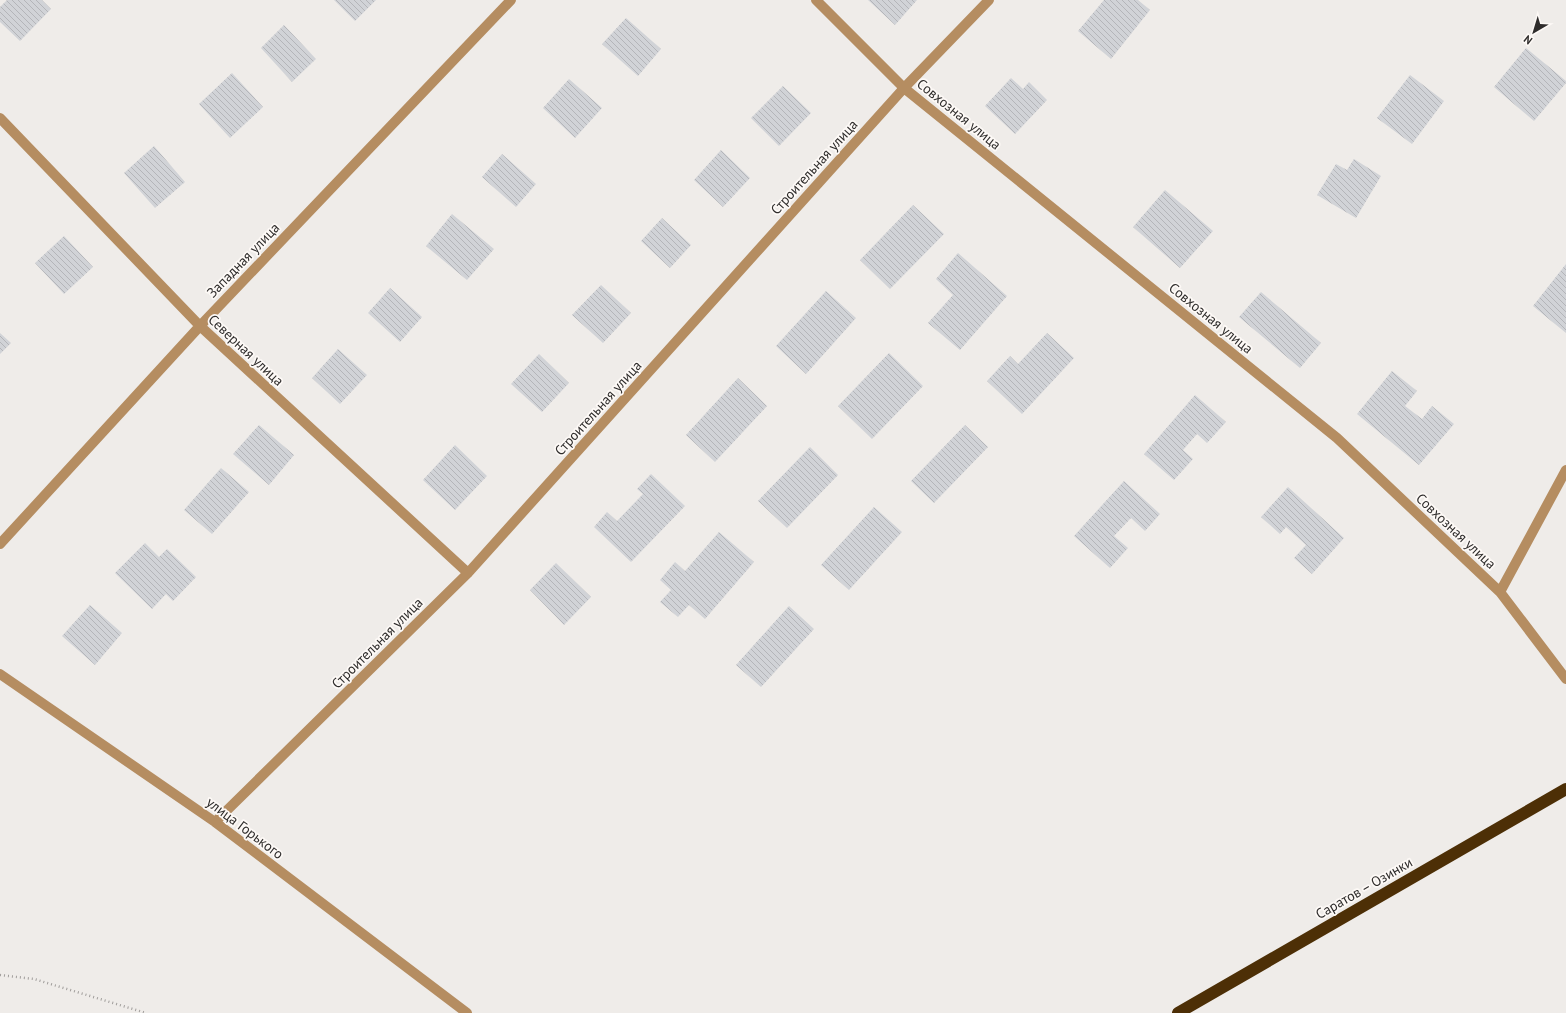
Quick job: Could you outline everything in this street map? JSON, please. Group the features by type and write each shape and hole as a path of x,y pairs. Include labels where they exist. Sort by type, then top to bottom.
{"highway":[{"name":"Саратов – Озинки","path":"1178,1013 1566,789"}],"street":[{"name":"Западная улица","path":"0,544 200,326 511,0"},
{"name":"Совхозная улица","path":"816,0 904,88 1337,438 1500,592 1566,679"},
{"name":"Строительная улица","path":"215,822 468,573 904,88 989,0"},
{"name":"Северная улица","path":"0,118 200,326 468,573"},
{"path":"1500,592 1566,470"},
{"name":"улица Горького","path":"0,674 215,822 467,1013"}],"path":[{"path":"0,974 34,979 146,1013"}],"building":[{"path":"7,0 42,0 51,9 20,41 0,22 0,7"},
{"path":"334,0 376,0 355,21"},
{"path":"868,0 917,0 895,25"},
{"path":"1104,0 1138,0 1150,10 1111,59 1078,31"},
{"path":"626,18 661,49 638,76 602,44"},
{"path":"284,25 316,59 292,82 261,48"},
{"path":"1526,48 1566,81 1566,83 1534,121 1494,87"},
{"path":"232,73 263,107 230,138 199,104"},
{"path":"1410,75 1444,101 1412,144 1377,118"},
{"path":"1011,78 1023,89 1029,82 1047,100 1015,134 985,106"},
{"path":"569,79 602,108 575,138 543,108"},
{"path":"783,86 811,113 779,146 751,118"},
{"path":"154,146 185,182 155,208 124,173"},
{"path":"721,150 750,178 723,207 694,180"},
{"path":"502,154 536,184 516,207 482,177"},
{"path":"1354,159 1381,176 1356,218 1317,195 1336,164 1347,170"},
{"path":"1165,190 1213,231 1180,268 1133,227"},
{"path":"913,205 944,234 890,289 860,260"},
{"path":"452,214 494,249 467,280 426,246"},
{"path":"662,218 691,245 670,268 641,241"},
{"path":"64,236 93,267 64,294 35,263"},
{"path":"958,253 1007,296 960,350 928,323 953,295 936,279"},
{"path":"1566,264 1566,333 1533,306"},
{"path":"601,285 631,313 603,343 572,315"},
{"path":"390,288 422,317 400,342 368,313"},
{"path":"826,291 856,318 806,374 776,346"},
{"path":"1261,292 1321,343 1300,368 1239,317"},
{"path":"0,333 11,343 0,354"},
{"path":"1047,333 1074,358 1022,414 987,381 1010,356 1018,364"},
{"path":"338,349 367,375 340,404 312,378"},
{"path":"889,353 923,386 872,439 838,406"},
{"path":"539,354 569,383 542,412 511,384"},
{"path":"1392,371 1417,391 1405,406 1422,419 1432,406 1454,424 1419,465 1357,414"},
{"path":"738,378 767,406 715,462 686,435"},
{"path":"1195,395 1226,422 1207,443 1197,434 1183,450 1193,459 1174,480 1144,454"},
{"path":"259,425 294,455 269,485 233,454"},
{"path":"965,425 988,447 934,503 911,481"},
{"path":"455,445 487,476 455,510 423,480"},
{"path":"810,447 838,475 787,528 758,501"},
{"path":"221,468 249,492 212,534 184,510"},
{"path":"651,474 685,506 631,562 594,527 607,512 617,521 643,494 637,489"},
{"path":"1124,481 1160,514 1145,531 1131,518 1114,536 1128,548 1110,568 1074,536"},
{"path":"1288,487 1344,538 1312,574 1294,558 1306,545 1286,527 1280,534 1261,517"},
{"path":"874,507 902,532 849,590 821,565"},
{"path":"719,532 754,562 705,619 689,605 678,617 660,602 671,590 660,580 675,562 685,571"},
{"path":"145,543 159,557 167,549 196,577 173,601 166,594 152,609 115,573"},
{"path":"556,563 591,597 564,625 530,590"},
{"path":"90,605 122,633 95,665 62,636"},
{"path":"789,606 814,629 761,687 736,665"}]}
